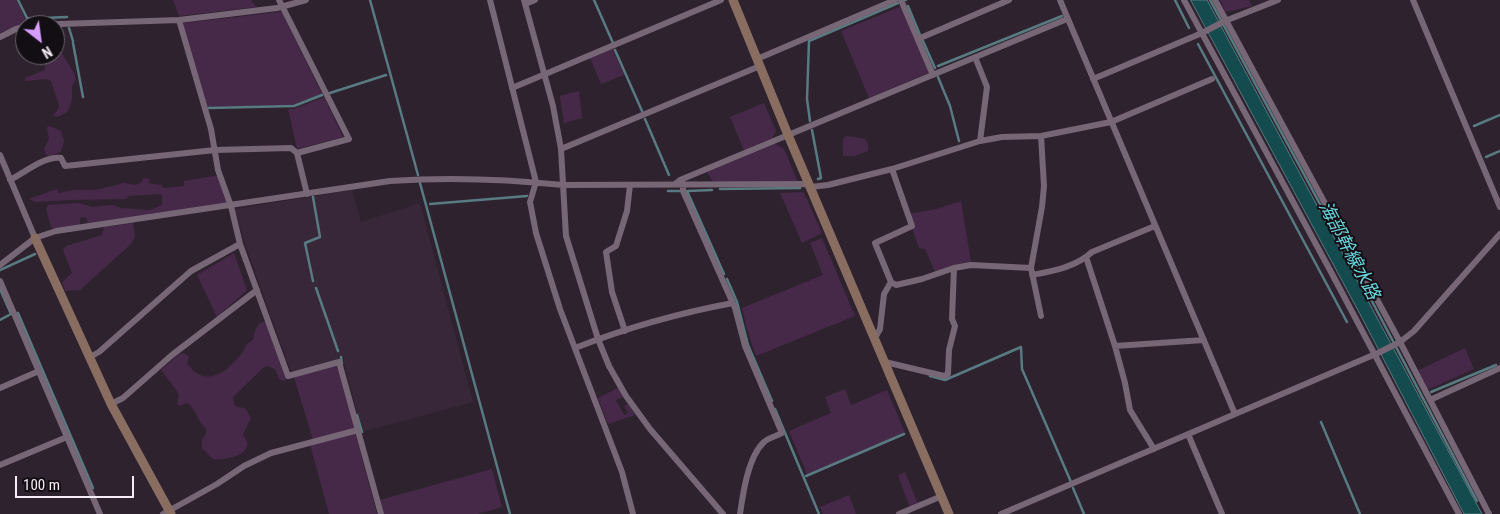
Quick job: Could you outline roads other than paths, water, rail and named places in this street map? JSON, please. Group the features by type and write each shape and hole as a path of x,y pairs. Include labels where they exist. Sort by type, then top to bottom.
{"street":[{"path":"279,0 349,139 297,153"},
{"path":"65,24 179,20 282,7 306,0"},
{"path":"490,0 536,182 530,202 536,233 560,309 622,472 633,514"},
{"path":"535,0 525,2 546,74 561,150 566,236 598,339 609,366 626,396 650,429 723,514"},
{"path":"512,88 720,0"},
{"path":"733,0 788,135 949,514"},
{"path":"561,150 895,0"},
{"path":"901,0 934,75"},
{"path":"918,39 1009,0"},
{"path":"1060,0 1235,414"},
{"path":"1184,0 1376,354 1458,514"},
{"path":"1216,0 1489,514"},
{"path":"1093,79 1278,0"},
{"path":"1412,0 1500,207"},
{"path":"675,184 680,180 1068,19"},
{"path":"179,20 210,129 218,170 231,206 240,244 288,376 339,362 381,514"},
{"path":"0,38 4,34 15,30"},
{"path":"975,57 986,87 980,141"},
{"path":"0,265 36,238 56,231 390,181 422,179 536,182 563,185 828,186 892,169 980,141 1002,137 1041,136 1111,122 1212,79"},
{"path":"1041,136 1044,186 1032,271 1041,316"},
{"path":"10,180 43,161 57,157 61,158 65,166 215,150 291,148 297,153 307,194"},
{"path":"0,156 111,404 168,513 244,466 271,453 358,430"},
{"path":"892,169 912,226 875,243 891,282 896,285 922,280 954,268 971,265 1032,271 1058,271 1086,258 1092,252 1154,226"},
{"path":"625,330 612,292 606,252 616,246 627,210 630,184"},
{"path":"683,184 683,192 733,303 745,346 782,433 764,442 752,462 744,488 740,514"},
{"path":"1001,514 1376,354 1398,342 1414,331 1500,234"},
{"path":"90,357 99,352 191,271 240,244"},
{"path":"1086,258 1115,346 1130,410 1154,449"},
{"path":"885,362 944,376 948,374 949,350 955,326 952,320 954,268"},
{"path":"0,281 100,514"},
{"path":"875,338 880,328 884,294 891,282"},
{"path":"111,404 123,398 172,355 257,290"},
{"path":"575,348 625,330 684,313 733,303"},
{"path":"1115,346 1204,340"},
{"path":"1430,400 1500,368"},
{"path":"0,388 39,371"},
{"path":"1188,434 1222,514"},
{"path":"0,466 67,437"},
{"path":"899,514 942,496"}],"waterway":[{"path":"18,0 27,18 67,17"},
{"path":"370,0 418,175"},
{"path":"594,0 613,43"},
{"path":"1175,0 1189,28"},
{"name":"海部幹線水路","path":"1210,0 1477,501"},
{"path":"810,121 807,99 809,41 898,3"},
{"path":"908,6 920,35"},
{"path":"938,66 1062,16"},
{"path":"69,28 73,41"},
{"path":"923,41 935,68"},
{"path":"73,43 83,97"},
{"path":"1198,44 1347,322"},
{"path":"615,50 642,111"},
{"path":"330,93 386,75"},
{"path":"938,77 950,106 959,141"},
{"path":"209,108 294,106 322,95"},
{"path":"1474,126 1500,115"},
{"path":"645,119 669,175"},
{"path":"812,130 821,178 818,179"},
{"path":"1486,157 1500,151"},
{"path":"420,183 510,514"},
{"path":"720,189 800,188"},
{"path":"712,190 687,191 724,274"},
{"path":"668,191 680,191"},
{"path":"430,204 527,196"},
{"path":"313,197 320,237 305,243 313,281"},
{"path":"0,270 35,254"},
{"path":"727,279 737,302 748,345 772,401"},
{"path":"316,288 338,351"},
{"path":"0,289 11,314 0,320"},
{"path":"18,313 93,488"},
{"path":"930,376 945,380 1021,347 1022,369 1071,482"},
{"path":"341,357 342,364"},
{"path":"1431,392 1496,365"},
{"path":"775,409 819,514"},
{"path":"357,415 362,432"},
{"path":"1321,422 1360,514"},
{"path":"806,476 904,434"},
{"path":"1073,488 1084,514"}]}
